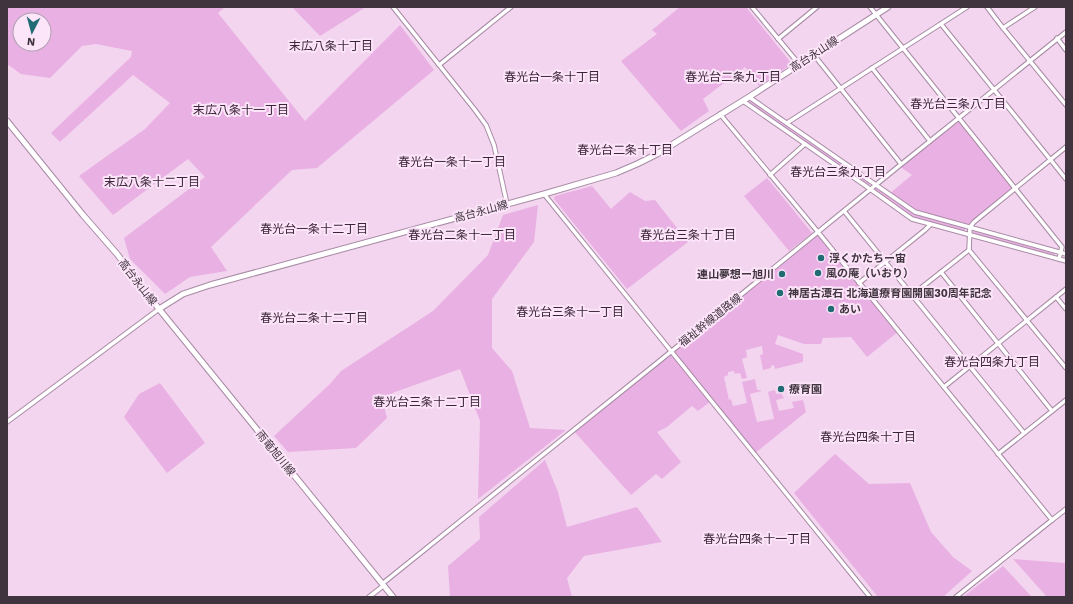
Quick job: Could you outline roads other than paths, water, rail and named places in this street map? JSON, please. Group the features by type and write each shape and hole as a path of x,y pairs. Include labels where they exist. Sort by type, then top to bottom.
{"street":[{"path":"393,7 486,125 494,145 507,204"},
{"path":"439,65 510,7"},
{"path":"778,39 817,7"},
{"path":"870,7 1062,247 1059,259"},
{"name":"高台永山線","path":"7,121 83,215 117,254 160,309 184,294 210,285 616,173 657,154 743,101 888,7"},
{"path":"787,123 967,7"},
{"path":"987,7 1066,104"},
{"path":"1003,28 1035,7"},
{"path":"754,8 799,64"},
{"path":"941,24 1066,179"},
{"name":"福祉幹線道路線","path":"870,597 672,351 901,164 1066,32"},
{"path":"1057,38 1066,50"},
{"path":"814,55 901,164"},
{"path":"872,68 930,141"},
{"path":"749,97 915,212 1066,254"},
{"path":"743,101 912,219 1066,261"},
{"path":"720,114 860,282 1052,520"},
{"path":"770,175 805,144"},
{"path":"1066,147 974,222 970,227 969,234 969,250 1066,368"},
{"path":"370,597 672,351 544,194"},
{"path":"844,211 1024,433"},
{"path":"860,282 930,225"},
{"path":"912,295 969,250"},
{"path":"940,272 1052,410"},
{"path":"944,387 1066,289"},
{"path":"1056,297 1066,309"},
{"path":"7,422 160,309"},
{"name":"雨竜旭川線","path":"160,309 393,597"},
{"path":"998,454 1066,400"},
{"path":"956,597 1066,509"}],"place":[{"name":"浮くかたちー宙","path":"821,258"},
{"name":"風の庵（いおり）","path":"818,273"},
{"name":"連山夢想ー旭川","path":"782,274"},
{"name":"神居古潭石 北海道療育園開園30周年記念","path":"780,293"},
{"name":"あい","path":"831,309"},
{"name":"療育園","path":"781,389"}],"district":[{"name":"末広八条十丁目","path":"331,46"},
{"name":"春光台一条十丁目","path":"552,77"},
{"name":"春光台二条九丁目","path":"733,77"},
{"name":"春光台三条八丁目","path":"958,104"},
{"name":"末広八条十一丁目","path":"241,110"},
{"name":"春光台二条十丁目","path":"625,150"},
{"name":"春光台一条十一丁目","path":"452,162"},
{"name":"春光台三条九丁目","path":"838,172"},
{"name":"末広八条十二丁目","path":"152,182"},
{"name":"春光台一条十二丁目","path":"314,229"},
{"name":"春光台二条十一丁目","path":"462,235"},
{"name":"春光台三条十丁目","path":"688,235"},
{"name":"春光台三条十一丁目","path":"570,312"},
{"name":"春光台二条十二丁目","path":"314,318"},
{"name":"春光台四条九丁目","path":"992,362"},
{"name":"春光台三条十二丁目","path":"427,402"},
{"name":"春光台四条十丁目","path":"868,437"},
{"name":"春光台四条十一丁目","path":"757,539"}]}
